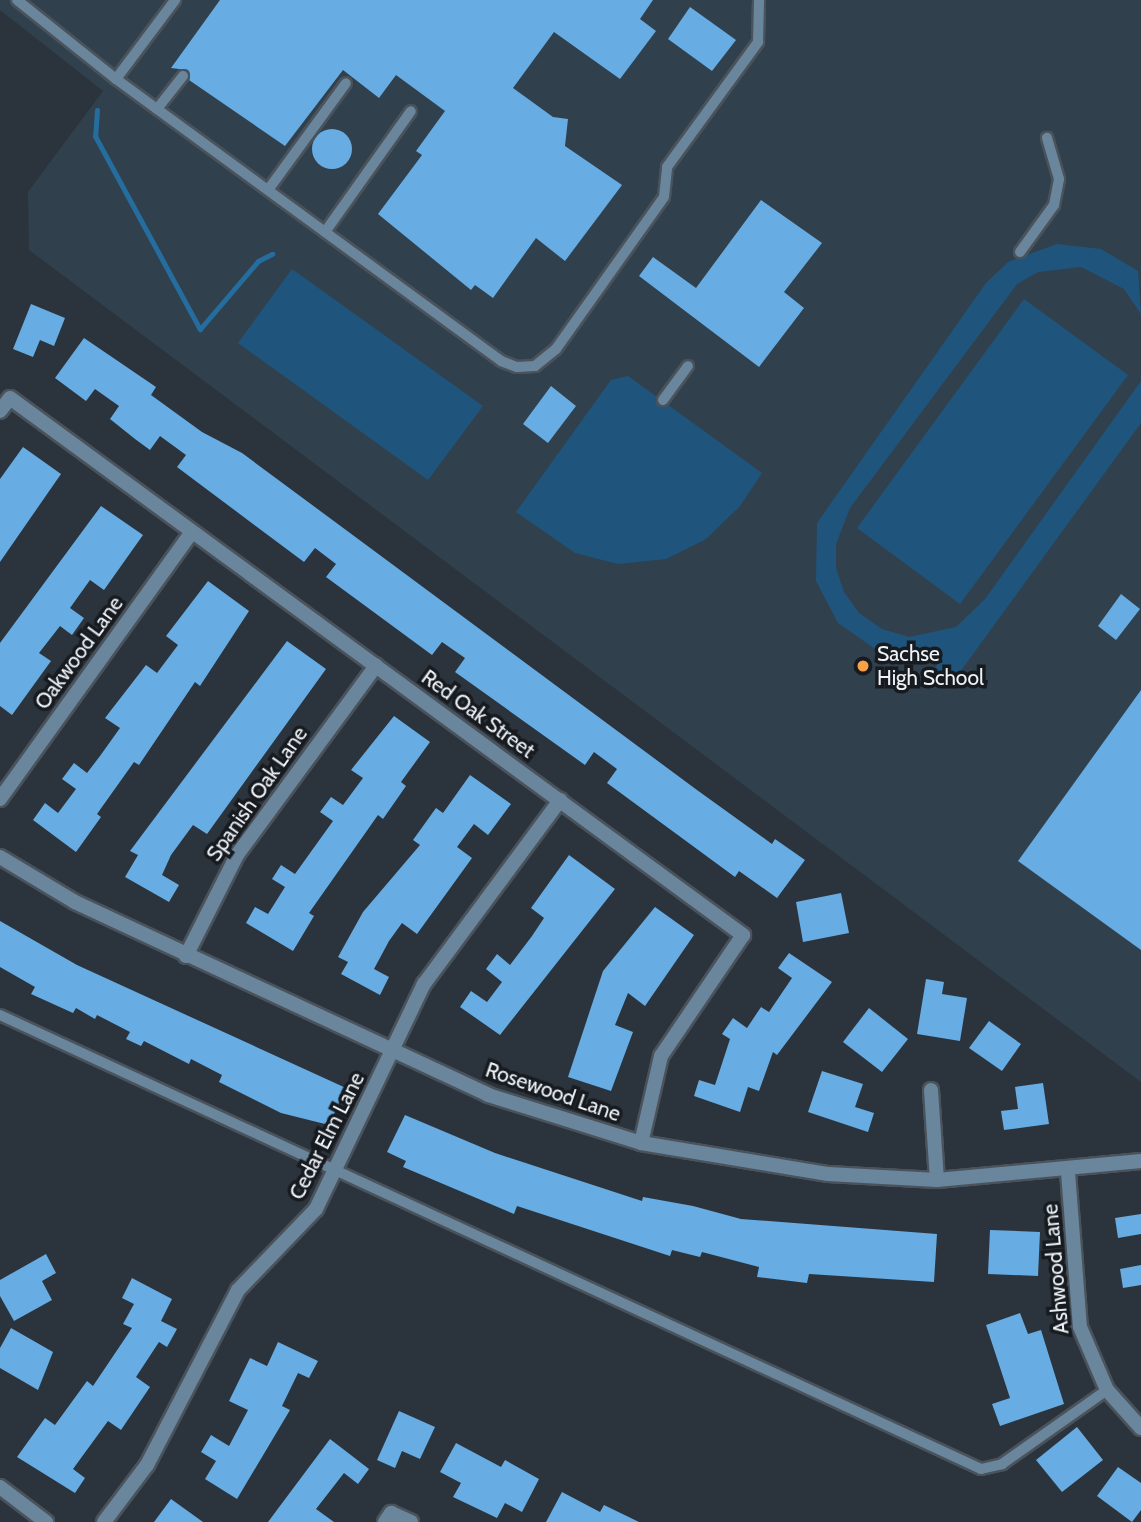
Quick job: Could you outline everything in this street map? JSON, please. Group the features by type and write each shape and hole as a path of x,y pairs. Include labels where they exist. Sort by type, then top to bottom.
{"street":[{"name":"Red Oak Street","path":"0,411 10,398 743,935 661,1056 641,1143"},
{"name":"Oakwood Lane","path":"0,799 192,532"},
{"name":"Spanish Oak Lane","path":"186,956 237,855 376,666"},
{"name":"Cedar Elm Lane","path":"104,1522 147,1465 239,1290 264,1259 303,1224 337,1172 424,984 560,800"},
{"name":"Rosewood Lane","path":"0,857 75,902 392,1052 488,1094 641,1143 815,1173 937,1180 1068,1172 1141,1161"},
{"path":"930,1090 937,1180"},
{"name":"Ashwood Lane","path":"1068,1172 1080,1327 1107,1390 1141,1428"},
{"path":"0,1487 46,1522"},
{"path":"385,1522 391,1513 411,1522"}],"lane":[{"path":"17,0 116,79 501,361 535,366 556,349 664,197 667,167 758,42 759,0"},
{"path":"116,79 175,0"},
{"path":"157,109 183,76"},
{"path":"268,190 346,83"},
{"path":"325,232 411,111"},
{"path":"1020,251 1054,205 1059,179 1047,138"},
{"path":"663,400 688,366"},
{"path":"0,1016 981,1469 1002,1464 1107,1390"}],"shaded area":[{"name":"Sachse High School","path":"0,0 1141,0 1141,1082 29,250 28,192 103,91 0,10"},
{"path":"1057,244 1101,249 1138,271 1141,314 1124,289 1081,267 1038,272 1017,284 850,508 836,544 836,568 844,592 859,613 882,629 909,637 956,627 985,599 1141,381 1141,423 952,683 934,670 943,655 911,659 881,653 838,623 816,581 817,523 986,283 1008,262"},
{"path":"292,269 483,406 428,480 238,343"},
{"path":"1024,299 1128,375 960,604 857,528"},
{"path":"628,376 762,473 740,506 706,539 666,559 618,564 575,553 516,512 611,380"}],"building":[{"path":"220,0 653,0 640,19 656,31 620,79 554,32 513,88 553,117 568,119 565,146 622,185 565,261 536,238 493,298 475,285 471,290 378,214 422,155 416,151 445,111 396,75 379,98 343,70 285,146 189,80 187,70 171,68"},
{"path":"690,7 736,40 712,71 668,39"},
{"path":"332,129 346,135 352,149 346,163 332,169 318,163 312,149 318,135"},
{"path":"761,200 822,243 784,292 804,308 759,367 639,276 653,257 696,288"},
{"path":"31,304 65,318 54,346 40,340 33,357 13,349"},
{"path":"84,338 156,387 151,395 202,432 242,453 772,844 775,839 805,860 777,898 739,871 735,877 607,783 617,769 594,752 585,765 455,672 465,658 442,642 432,655 326,577 336,564 315,548 304,562 213,494 177,467 186,455 160,436 150,450 135,439 110,419 119,406 95,389 86,401 55,378"},
{"path":"551,386 576,406 548,443 523,424"},
{"path":"23,447 61,474 0,562 0,479"},
{"path":"101,506 143,535 104,590 90,580 70,608 84,618 72,635 60,626 39,653 51,661 12,715 0,706 0,643"},
{"path":"208,581 249,611 200,686 195,682 139,765 134,762 97,814 101,817 76,852 33,820 45,803 58,813 76,789 62,779 74,763 87,773 100,756 120,728 105,718 146,665 157,673 178,645 166,636"},
{"path":"1121,594 1140,609 1116,640 1098,626"},
{"path":"287,641 326,669 207,834 193,825 171,855 162,875 179,885 169,902 125,877 138,855 130,851"},
{"path":"1141,690 1141,950 1018,861"},
{"path":"394,716 430,742 401,782 406,786 383,819 378,815 309,913 314,916 293,951 246,923 255,907 268,914 285,887 272,879 281,865 295,874 333,821 320,812 331,797 343,805 363,778 351,770"},
{"path":"470,775 511,804 488,835 474,824 457,847 472,858 417,934 402,923 389,941 374,969 389,977 380,995 341,974 348,962 338,957 363,912 420,845 413,840 436,808 443,813"},
{"path":"569,855 615,889 500,1035 460,1007 471,991 487,1002 502,982 486,969 497,954 510,965 532,936 544,918 531,908"},
{"path":"841,893 849,933 803,942 796,902"},
{"path":"655,907 694,935 645,1006 628,993 615,1025 633,1032 611,1091 568,1077 603,971"},
{"path":"0,921 77,965 346,1088 329,1125 281,1113 219,1082 222,1075 191,1059 189,1064 144,1041 141,1046 126,1039 130,1032 97,1015 95,1019 76,1008 73,1013 31,994 35,987 0,967"},
{"path":"789,953 832,982 777,1055 773,1052 759,1091 748,1087 740,1112 694,1096 699,1080 715,1085 730,1039 722,1034 733,1018 747,1028 761,1007 769,1012 792,978 778,968"},
{"path":"926,979 944,982 942,994 967,998 960,1041 917,1034"},
{"path":"869,1008 908,1039 882,1072 843,1042"},
{"path":"989,1021 1021,1044 1002,1071 969,1048"},
{"path":"822,1071 863,1084 855,1107 874,1113 868,1132 808,1112"},
{"path":"1043,1083 1049,1124 1004,1130 1001,1111 1018,1109 1015,1087"},
{"path":"405,1115 495,1153 642,1201 643,1197 693,1206 741,1219 937,1234 934,1282 809,1274 807,1283 757,1277 759,1267 702,1252 700,1257 672,1250 670,1256 517,1206 514,1214 403,1167 406,1161 387,1152"},
{"path":"1141,1214 1141,1234 1118,1238 1115,1218"},
{"path":"990,1230 1040,1232 1038,1276 988,1274"},
{"path":"46,1254 56,1273 42,1281 52,1300 14,1321 0,1296 0,1280"},
{"path":"1141,1265 1141,1285 1123,1288 1120,1269"},
{"path":"132,1278 172,1299 161,1321 177,1329 167,1347 159,1342 136,1377 150,1387 121,1430 108,1421 73,1469 85,1478 75,1493 17,1457 45,1418 55,1425 87,1381 93,1386 132,1328 123,1324 134,1304 122,1298"},
{"path":"1020,1313 1028,1334 1041,1330 1064,1404 1000,1426 992,1404 1010,1398 986,1325"},
{"path":"11,1328 53,1352 38,1390 0,1368 0,1348"},
{"path":"278,1342 318,1361 309,1378 298,1373 282,1406 290,1410 237,1499 205,1479 216,1461 201,1452 211,1435 229,1446 248,1410 229,1401 250,1358 267,1366"},
{"path":"399,1411 435,1427 420,1459 402,1451 395,1468 377,1460"},
{"path":"1077,1427 1103,1460 1062,1492 1036,1460"},
{"path":"330,1439 369,1469 358,1484 344,1473 316,1509 334,1522 268,1522"},
{"path":"456,1443 501,1467 505,1460 539,1479 522,1512 505,1503 497,1518 453,1497 461,1483 440,1472"},
{"path":"1118,1467 1141,1483 1141,1510 1132,1522 1097,1496"},
{"path":"562,1492 600,1512 604,1505 639,1522 546,1522"},
{"path":"171,1499 203,1522 154,1522"}],"waterway":[{"path":"97,110 95,136 200,329 258,261 272,254"}],"place":[{"name":"Sachse High School","path":"863,666"}]}
